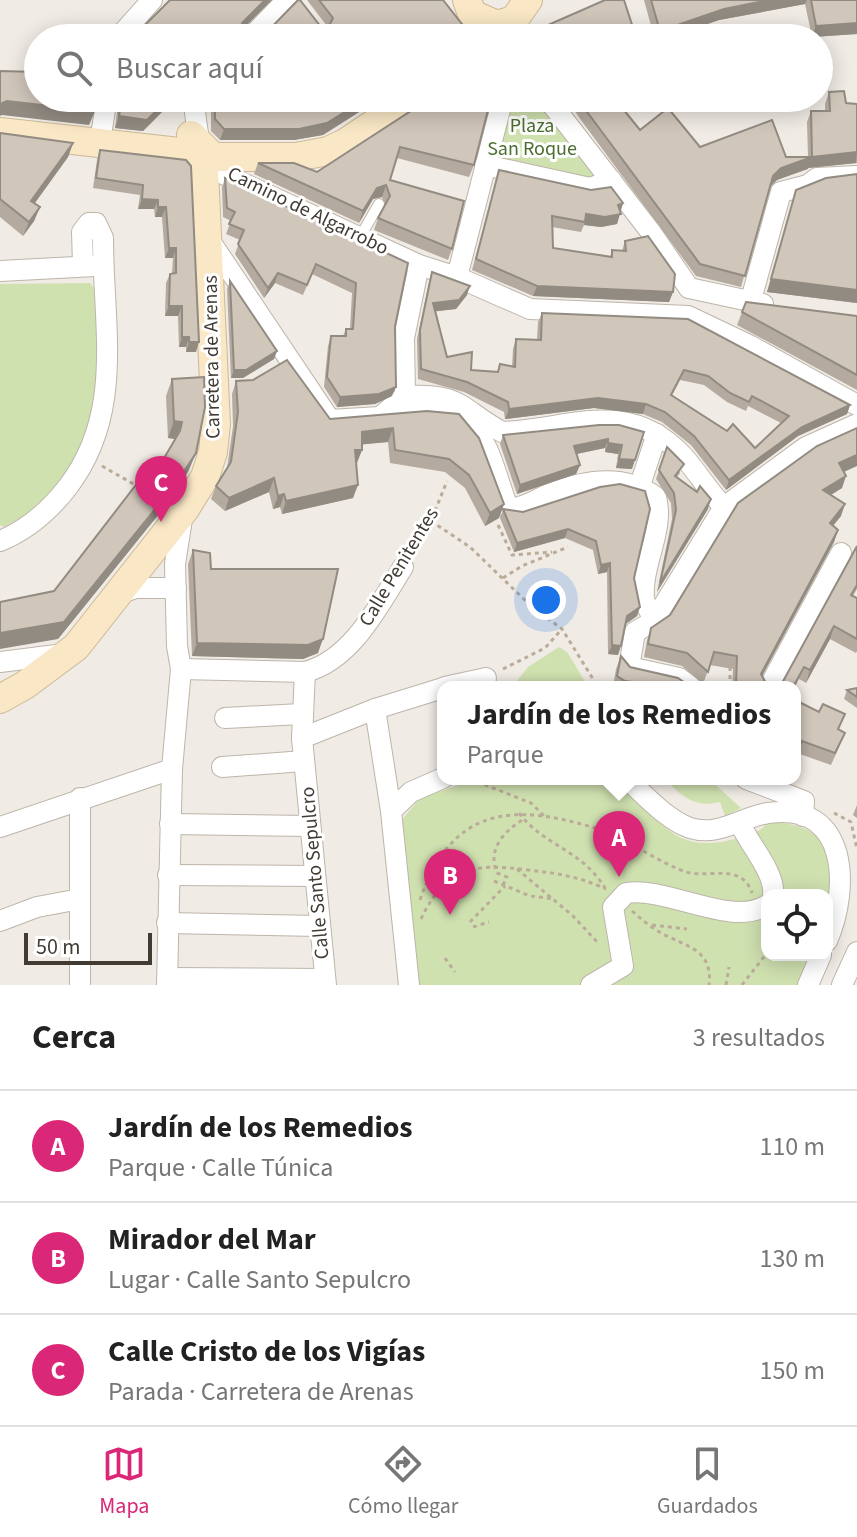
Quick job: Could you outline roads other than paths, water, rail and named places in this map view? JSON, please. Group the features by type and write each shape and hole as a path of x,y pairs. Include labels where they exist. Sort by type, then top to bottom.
{"street":[{"path":"131,24 152,0"},
{"path":"264,24 287,0"},
{"path":"109,112 112,143"},
{"path":"200,112 204,155"},
{"path":"161,150 204,155 296,157 328,151 345,143 391,112"},
{"path":"457,277 499,112"},
{"path":"558,112 689,288 688,316 722,331 857,405"},
{"name":"Camino de Algarrobo","path":"0,132 188,153 197,159 204,155"},
{"name":"Camino de Algarrobo","path":"112,143 164,133 360,237 419,265 457,277 530,309 688,316"},
{"name":"Carretera de Arenas","path":"0,699 69,654 143,557 185,509 205,477 213,452 219,387 204,155"},
{"path":"485,165 590,188 611,180"},
{"path":"722,331 742,301 781,192 808,185 817,178 857,176"},
{"path":"210,241 283,363 330,420 422,411 461,415 474,427 490,457 508,508 515,509 583,484 604,480 640,485 656,497 659,508 644,602 654,621"},
{"path":"405,396 404,338 419,265"},
{"path":"0,271 93,266 107,393 100,432 88,457 51,509 0,541"},
{"path":"689,288 781,307"},
{"path":"380,417 405,396 442,397 464,404 502,432 604,418 657,434 682,455 724,507"},
{"path":"683,681 629,667 635,632 654,621 724,507 806,447 857,424"},
{"path":"640,485 657,434"},
{"path":"185,509 175,564 181,669 172,769 168,981 325,982"},
{"path":"772,681 841,553"},
{"path":"143,557 157,555 175,564"},
{"name":"Calle Penitentes","path":"305,672 325,667 365,627 403,567"},
{"path":"113,595 136,588 176,588"},
{"path":"0,662 69,654"},
{"path":"181,669 305,672"},
{"name":"Calle Santo Sepulcro","path":"305,672 302,738 325,982"},
{"path":"472,681 486,678"},
{"path":"302,738 375,709 437,689"},
{"path":"375,709 391,811 409,985"},
{"path":"225,718 301,714"},
{"name":"Calle Santo Sepulcro","path":"222,767 304,761"},
{"path":"0,827 172,769"},
{"path":"391,811 411,792 437,781"},
{"path":"634,785 662,811 691,828 717,830 768,813 803,816 821,827 830,838 841,866 840,900 833,922"},
{"path":"758,785 804,801 803,816"},
{"path":"80,798 80,985"},
{"path":"170,824 310,826"},
{"path":"740,824 754,853 771,875 768,889"},
{"path":"168,875 315,876"},
{"path":"591,985 623,966 613,914 618,899 634,892 730,911 759,911 761,907"},
{"path":"0,921 37,907 80,899"},
{"path":"167,923 320,926"},
{"path":"842,985 857,952"},
{"path":"808,985 818,961"}],"lane":[{"path":"360,237 379,204"}],"place":[{"name":"Calle Cristo de los Vigías","path":"161,522"},
{"name":"Jardín de los Remedios","path":"619,877"},
{"name":"Mirador del Mar","path":"450,915"}],"park label":[{"name":"Plaza San Roque","path":"532,138"}]}
